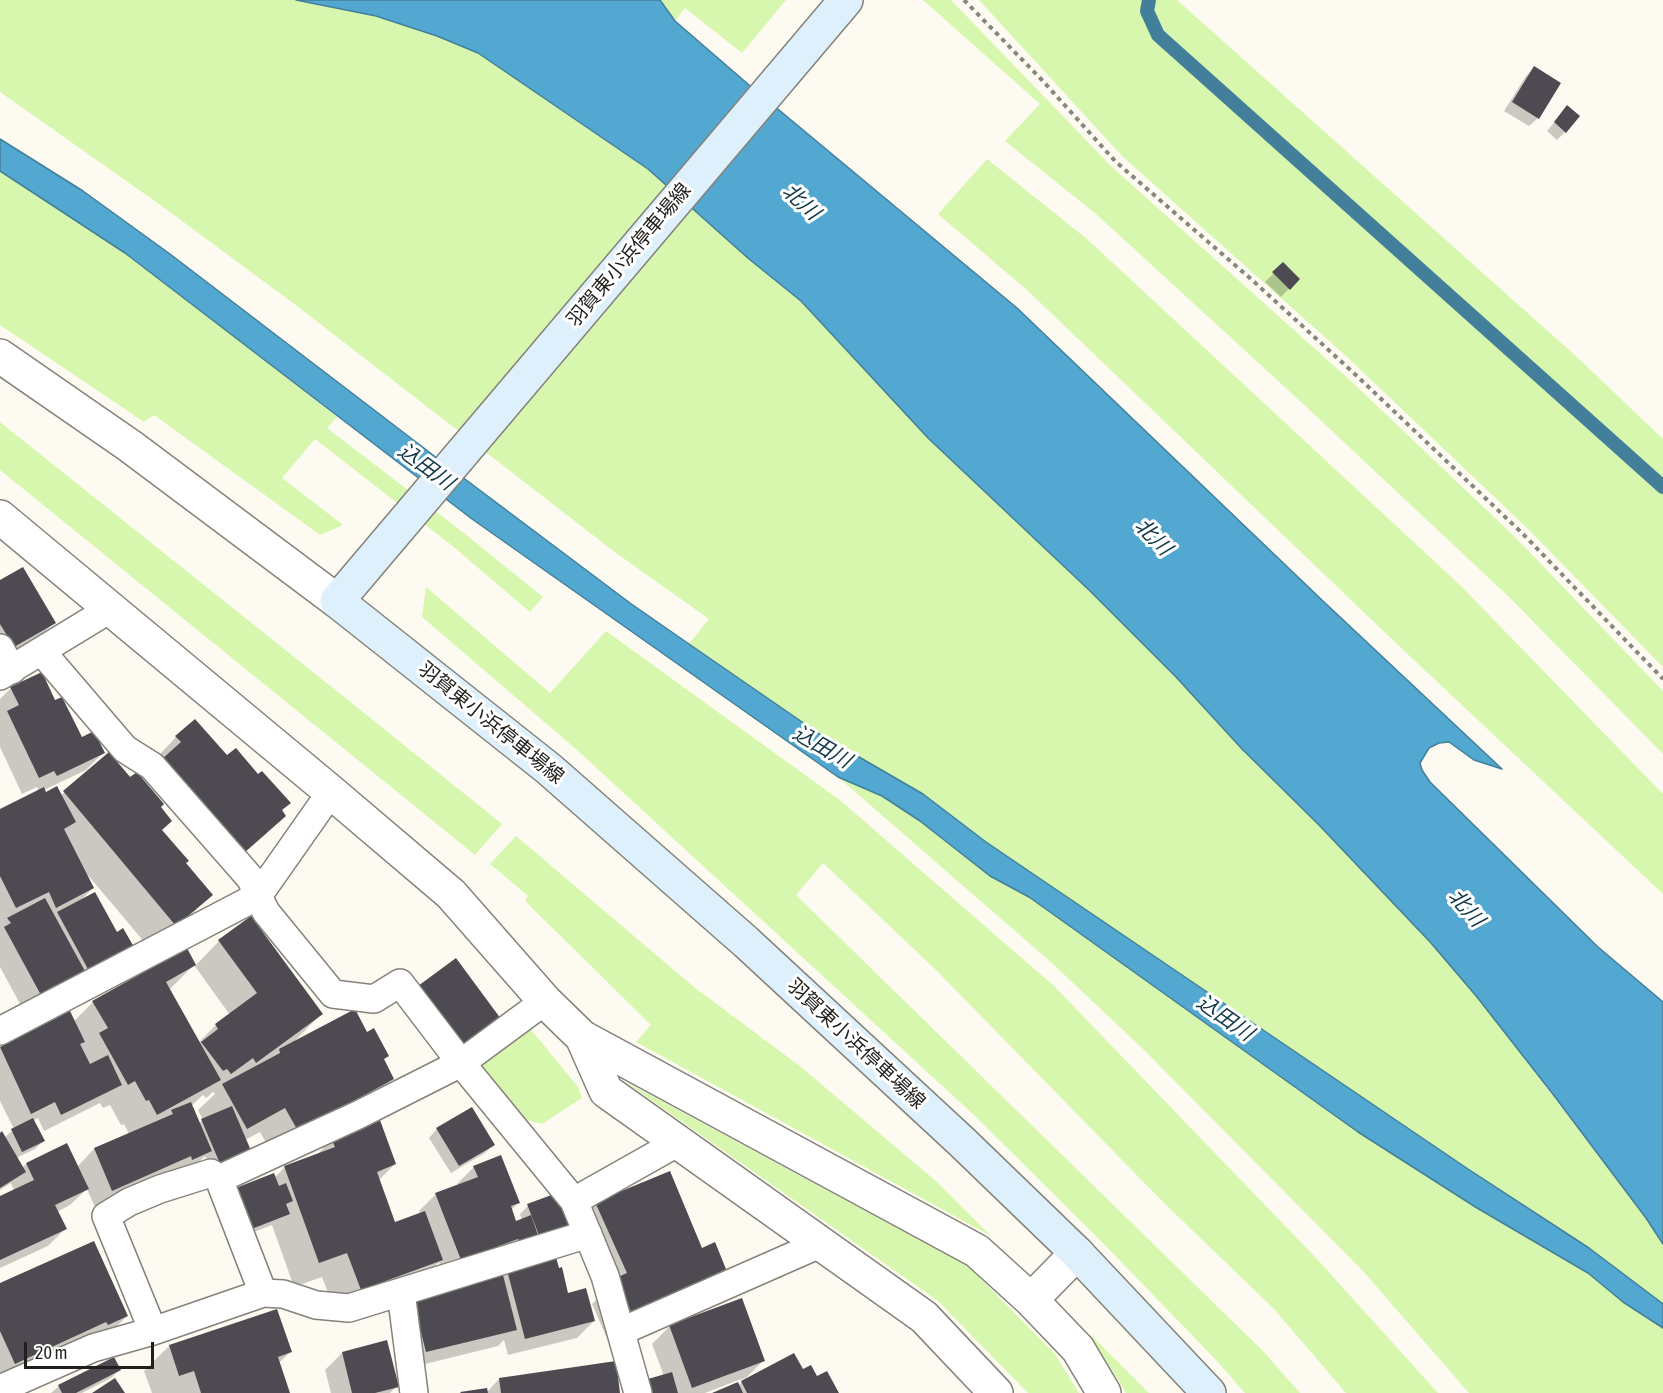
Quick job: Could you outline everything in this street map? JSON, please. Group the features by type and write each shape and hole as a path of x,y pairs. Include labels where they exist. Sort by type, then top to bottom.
{"main road":[{"name":"羽賀東小浜停車場線","path":"846,0 337,601 549,769 701,903 962,1142 1077,1253 1209,1393"}],"street":[{"path":"0,356 139,453 337,601"},
{"path":"0,517 332,792 451,894 545,1001 582,1037 977,1251 1031,1300 1078,1349 1104,1393"},
{"path":"582,1037 606,1091 924,1317 996,1393"},
{"path":"1031,1300 1077,1253"}],"lane":[{"path":"4,665 42,652 110,609"},
{"path":"42,652 125,749 152,766 244,870 251,879 266,912 333,994 374,999 400,983 461,1063 574,1201 605,1276 638,1393"},
{"path":"0,1031 258,897 332,792"},
{"path":"219,1179 461,1063 545,1001"},
{"path":"574,1201 677,1143"},
{"path":"153,1331 106,1216 129,1202 160,1189 211,1173 219,1179 263,1293"},
{"path":"0,1389 93,1348 153,1331 263,1293 283,1294 316,1305 349,1308 588,1234"},
{"path":"622,1331 820,1244"},
{"path":"401,1292 414,1393"}],"path":[{"path":"964,0 1042,80 1116,162 1251,279 1374,392 1522,533 1663,679"}],"green space":[{"path":"0,0 296,0 376,16 437,36 478,53 648,169 749,259 801,301 928,438 1089,590 1176,677 1242,749 1319,825 1431,943 1477,997 1646,1218 1663,1244 1663,1304 1589,1248 1468,1169 986,842 923,794 821,735 689,644 709,619 616,553 297,306 159,204 0,92"},
{"path":"660,0 786,0 742,53 685,8 675,21"},
{"path":"923,0 951,0 1111,166 1352,382 1517,539 1663,691 1663,754 1509,597 1300,401 1096,214 1005,141 1040,104"},
{"path":"979,0 1177,0 1578,358 1663,439 1663,667 1528,529 1346,356 1122,156"},
{"path":"987,159 1087,239 1460,585 1663,794 1663,894 1398,645 1027,290 938,214"},
{"path":"0,171 125,253 259,355 337,417 327,428 543,597 530,612 450,544 315,439 282,478 343,525 320,535 154,415 144,422 0,325"},
{"path":"0,422 502,824 475,855 0,470"},
{"path":"426,587 550,693 606,631 841,801 1054,986 1317,1259 1438,1393 1346,1393 1274,1309 1164,1203 936,970 823,863 796,895 1263,1351 1300,1393 1245,1393 1100,1240 975,1116 577,750 422,617"},
{"path":"838,777 882,796 920,821 990,876 1029,897 1358,1132 1477,1208 1588,1273 1623,1302 1663,1328 1663,1393 1469,1393 1362,1270 1142,1048 1053,964"},
{"path":"516,836 694,987 801,1067 937,1182 991,1236 636,1042 651,1025 525,901 528,896 490,864"},
{"path":"529,1027 578,1087 582,1098 542,1124 519,1118 483,1073 484,1058"},
{"path":"624,1081 969,1267 1055,1354 1079,1393 1028,1393 938,1301"},
{"path":"1089,1333 1149,1393 1126,1393"}],"water":[{"name":"北川","path":"296,0 660,0 675,21 749,85 1017,308 1502,769 1474,760 1449,742 1439,743 1429,748 1420,763 1430,782 1598,947 1663,1002 1663,1244 1552,1093 1477,997 1431,943 1319,825 1242,749 1176,677 1089,590 928,438 801,301 749,259 648,169 478,53 437,36 376,16"},
{"name":"込田川","path":"0,139 83,191 170,254 630,603 821,735 923,794 986,842 1468,1169 1589,1248 1663,1304 1663,1328 1623,1302 1588,1273 1477,1208 1358,1132 1029,897 990,876 920,821 882,796 838,777 472,519 125,253 0,171"}],"building":[{"path":"1534,66 1561,83 1539,119 1512,102"},
{"path":"1567,105 1580,116 1566,133 1554,122"},
{"path":"1283,262 1300,279 1290,290 1272,272"},
{"path":"23,567 56,623 14,647 0,624 0,580"},
{"path":"42,672 55,700 62,697 82,737 94,731 105,753 57,776 54,771 39,778 7,711 19,705 10,687"},
{"path":"195,719 227,755 236,748 258,774 262,771 291,803 282,810 286,816 245,852 162,759 181,742 175,736"},
{"path":"109,752 130,777 137,772 164,804 161,807 172,821 162,830 189,861 186,863 213,895 176,926 63,791"},
{"path":"57,786 76,822 64,829 94,888 56,908 49,892 16,908 0,876 0,809 44,787 46,792"},
{"path":"95,892 117,932 123,928 134,947 89,971 57,912"},
{"path":"45,898 86,973 42,997 4,927 11,923 7,918"},
{"path":"251,916 323,1014 256,1063 253,1058 231,1074 227,1069 223,1071 201,1042 218,1029 215,1024 257,993 218,940"},
{"path":"187,948 196,965 166,982 221,1080 157,1115 135,1081 128,1085 99,1033 108,1028 92,1001"},
{"path":"456,958 501,1019 463,1046 418,986"},
{"path":"355,1009 367,1032 374,1028 389,1056 384,1059 394,1079 298,1131 285,1108 247,1129 222,1084 280,1053 279,1049"},
{"path":"70,1011 85,1042 80,1044 90,1064 108,1055 122,1085 61,1115 55,1102 31,1114 0,1047"},
{"path":"191,1102 212,1151 192,1160 191,1156 112,1191 94,1148 173,1114 171,1110"},
{"path":"232,1106 252,1153 221,1166 201,1119"},
{"path":"472,1107 495,1145 459,1166 436,1128"},
{"path":"33,1118 45,1141 22,1152 11,1129"},
{"path":"380,1120 396,1164 377,1172 395,1222 425,1211 443,1260 361,1290 347,1253 319,1263 284,1166 335,1147 331,1138"},
{"path":"2,1131 26,1172 0,1188 0,1133"},
{"path":"67,1143 89,1189 55,1205 67,1229 0,1260 0,1196 34,1180 26,1163"},
{"path":"501,1155 520,1203 511,1206 516,1221 531,1215 539,1238 521,1245 518,1239 461,1260 435,1193 478,1177 473,1166"},
{"path":"670,1171 702,1248 715,1242 728,1274 632,1314 616,1278 627,1273 595,1202"},
{"path":"274,1173 279,1186 286,1183 293,1201 286,1204 290,1214 249,1230 233,1189"},
{"path":"557,1193 570,1227 540,1238 527,1204"},
{"path":"94,1241 128,1316 108,1325 106,1322 15,1364 0,1331 0,1283"},
{"path":"556,1257 559,1268 562,1267 568,1293 586,1288 595,1321 525,1339 507,1270"},
{"path":"503,1275 517,1330 426,1352 412,1297"},
{"path":"742,1298 765,1361 692,1388 669,1325"},
{"path":"277,1309 292,1352 278,1357 290,1393 201,1393 194,1371 179,1376 169,1345"},
{"path":"387,1340 399,1387 375,1393 352,1393 342,1352"},
{"path":"794,1353 803,1369 811,1365 817,1376 827,1371 839,1393 747,1393 741,1381"},
{"path":"114,1357 121,1370 76,1393 62,1393 58,1385"},
{"path":"616,1361 620,1393 501,1393 499,1378"},
{"path":"672,1372 678,1393 652,1393 648,1379"},
{"path":"115,1378 125,1393 92,1393"},
{"path":"738,1382 743,1393 712,1393"},
{"path":"487,1388 488,1393 460,1392"}],"waterway":[{"path":"1149,0 1147,11 1158,35 1663,487"}]}
